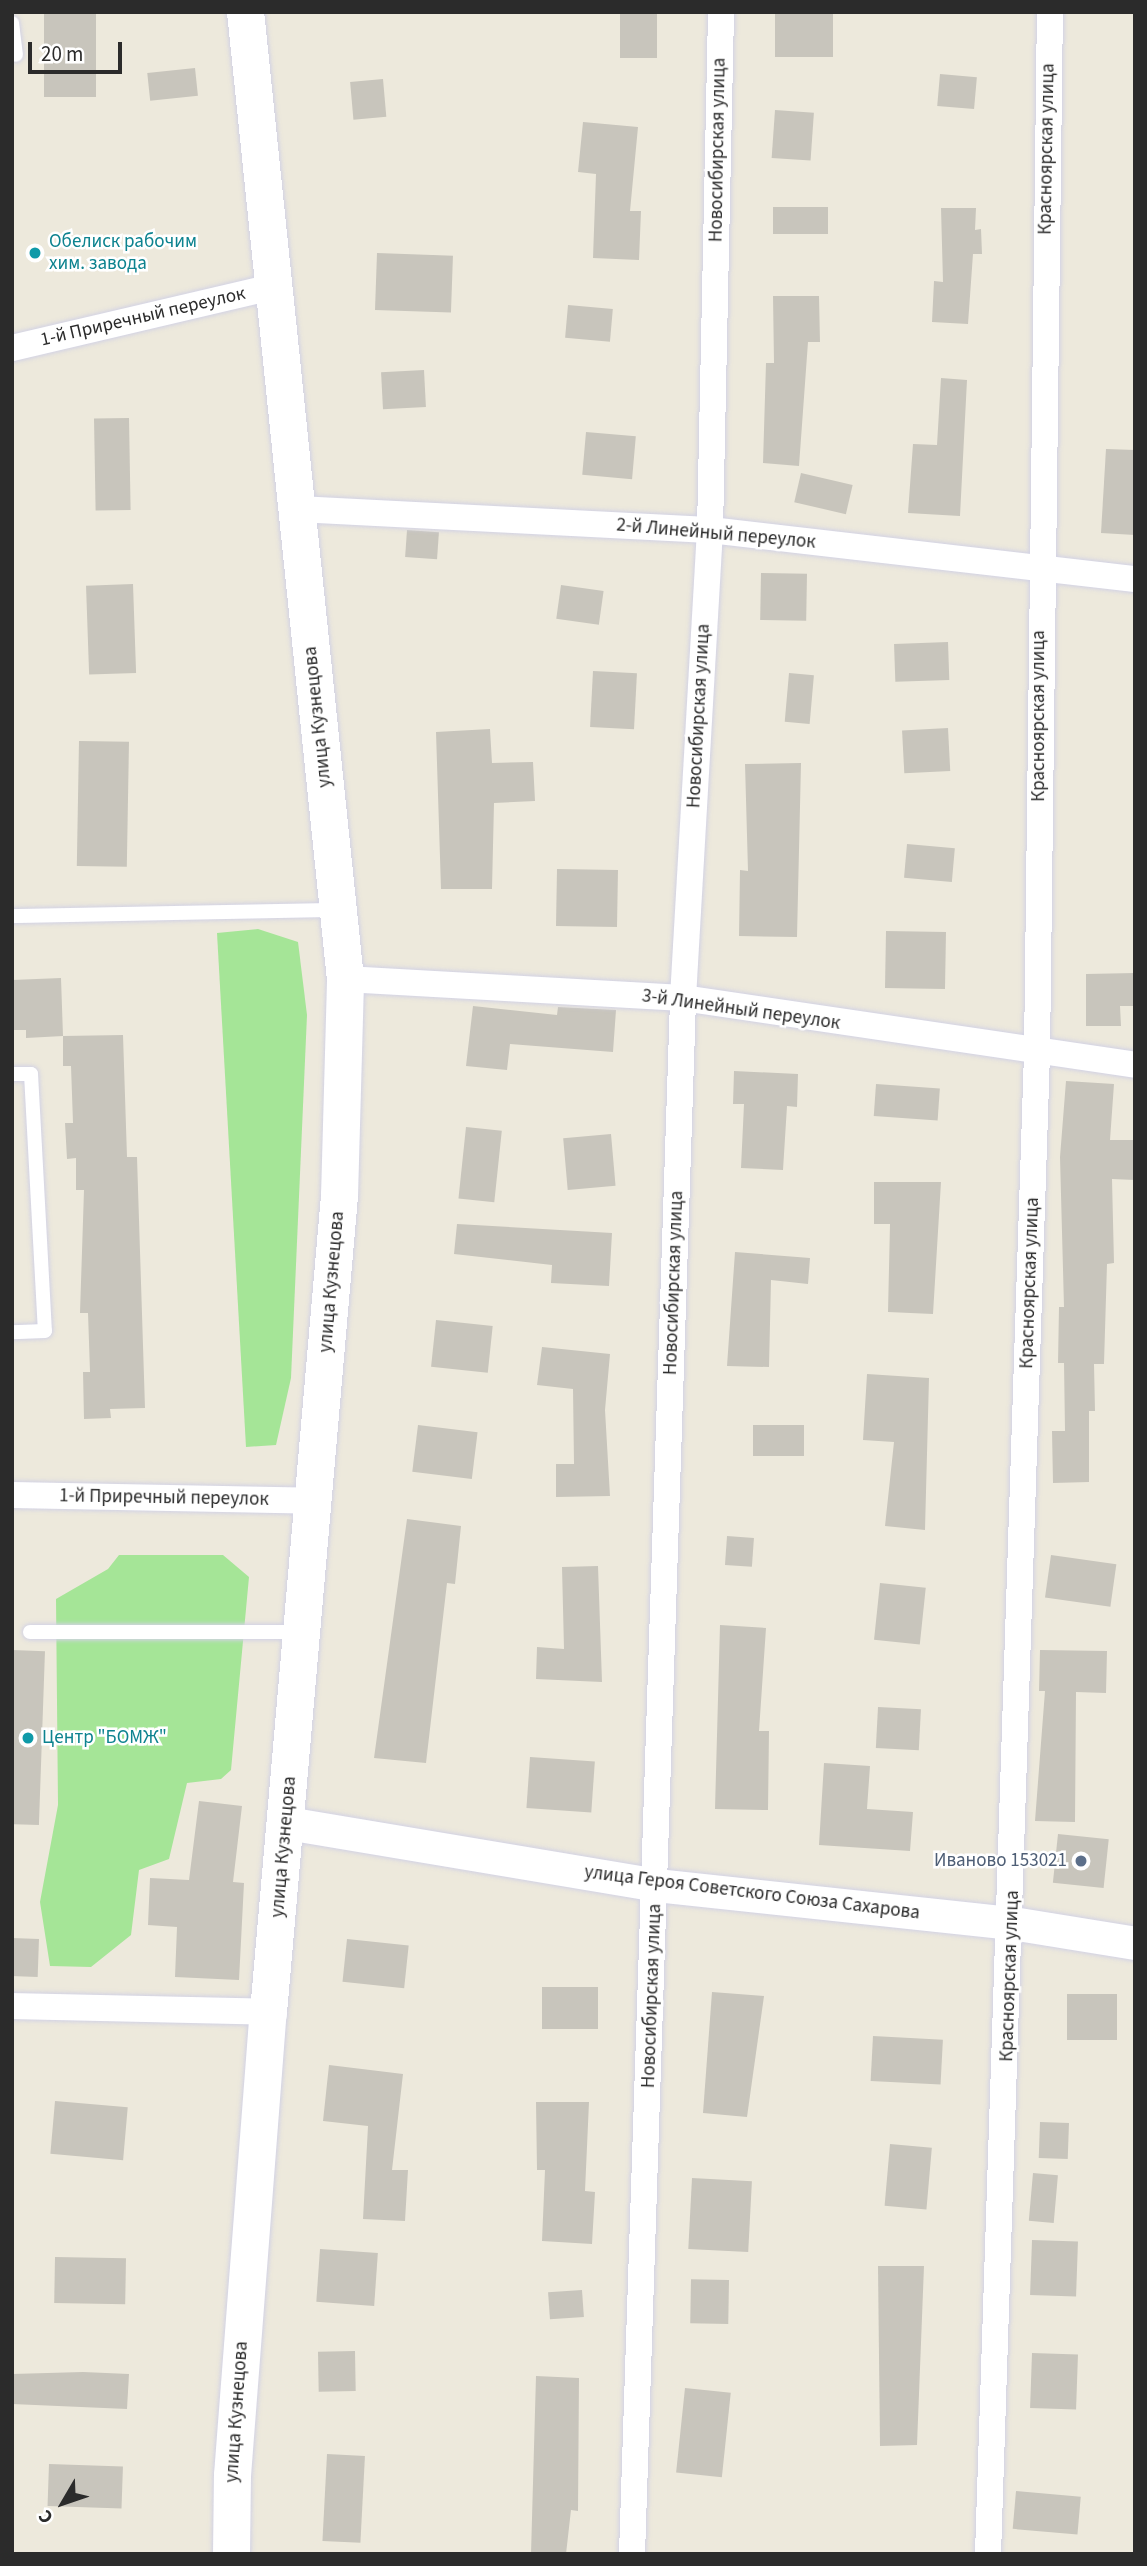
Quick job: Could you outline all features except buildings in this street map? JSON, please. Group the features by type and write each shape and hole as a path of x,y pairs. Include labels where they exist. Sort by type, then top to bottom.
{"main road":[{"name":"улица Кузнецова","path":"231,2554 232,2475 268,2012 287,1823 339,1196 345,979 245,12"}],"street":[{"name":"Новосибирская улица","path":"632,2554 656,1885 682,998 710,530 722,12"},
{"name":"Красноярская улица","path":"988,2554 1012,1923 1037,1054 1040,568 1050,12"},
{"name":"1-й Приречный переулок","path":"12,348 273,287"},
{"name":"2-й Линейный переулок","path":"296,509 710,530 1135,579"},
{"name":"3-й Линейный переулок","path":"345,979 682,998 1037,1054 1135,1065"},
{"name":"1-й Приречный переулок","path":"12,1495 315,1501"},
{"name":"улица Героя Советского Союза Сахарова","path":"287,1823 656,1885 1012,1923 1135,1943"},
{"path":"12,2006 268,2012"}],"lane":[{"path":"12,23 16,55"},
{"path":"12,916 338,910"},
{"path":"12,1073 31,1074 45,1331 12,1332"},
{"path":"30,1632 301,1632"}],"green space":[{"path":"258,929 298,942 307,1015 291,1378 276,1445 246,1447 217,933"},
{"path":"119,1555 223,1555 249,1577 231,1770 221,1779 187,1783 169,1859 139,1870 131,1935 91,1967 50,1966 40,1902 58,1805 56,1599 108,1569"}],"place":[{"name":"Обелиск рабочим хим. завода","path":"35,253"},
{"name":"Центр \"БОМЖ\"","path":"28,1738"},
{"name":"Иваново 153021","path":"1081,1861"}]}
